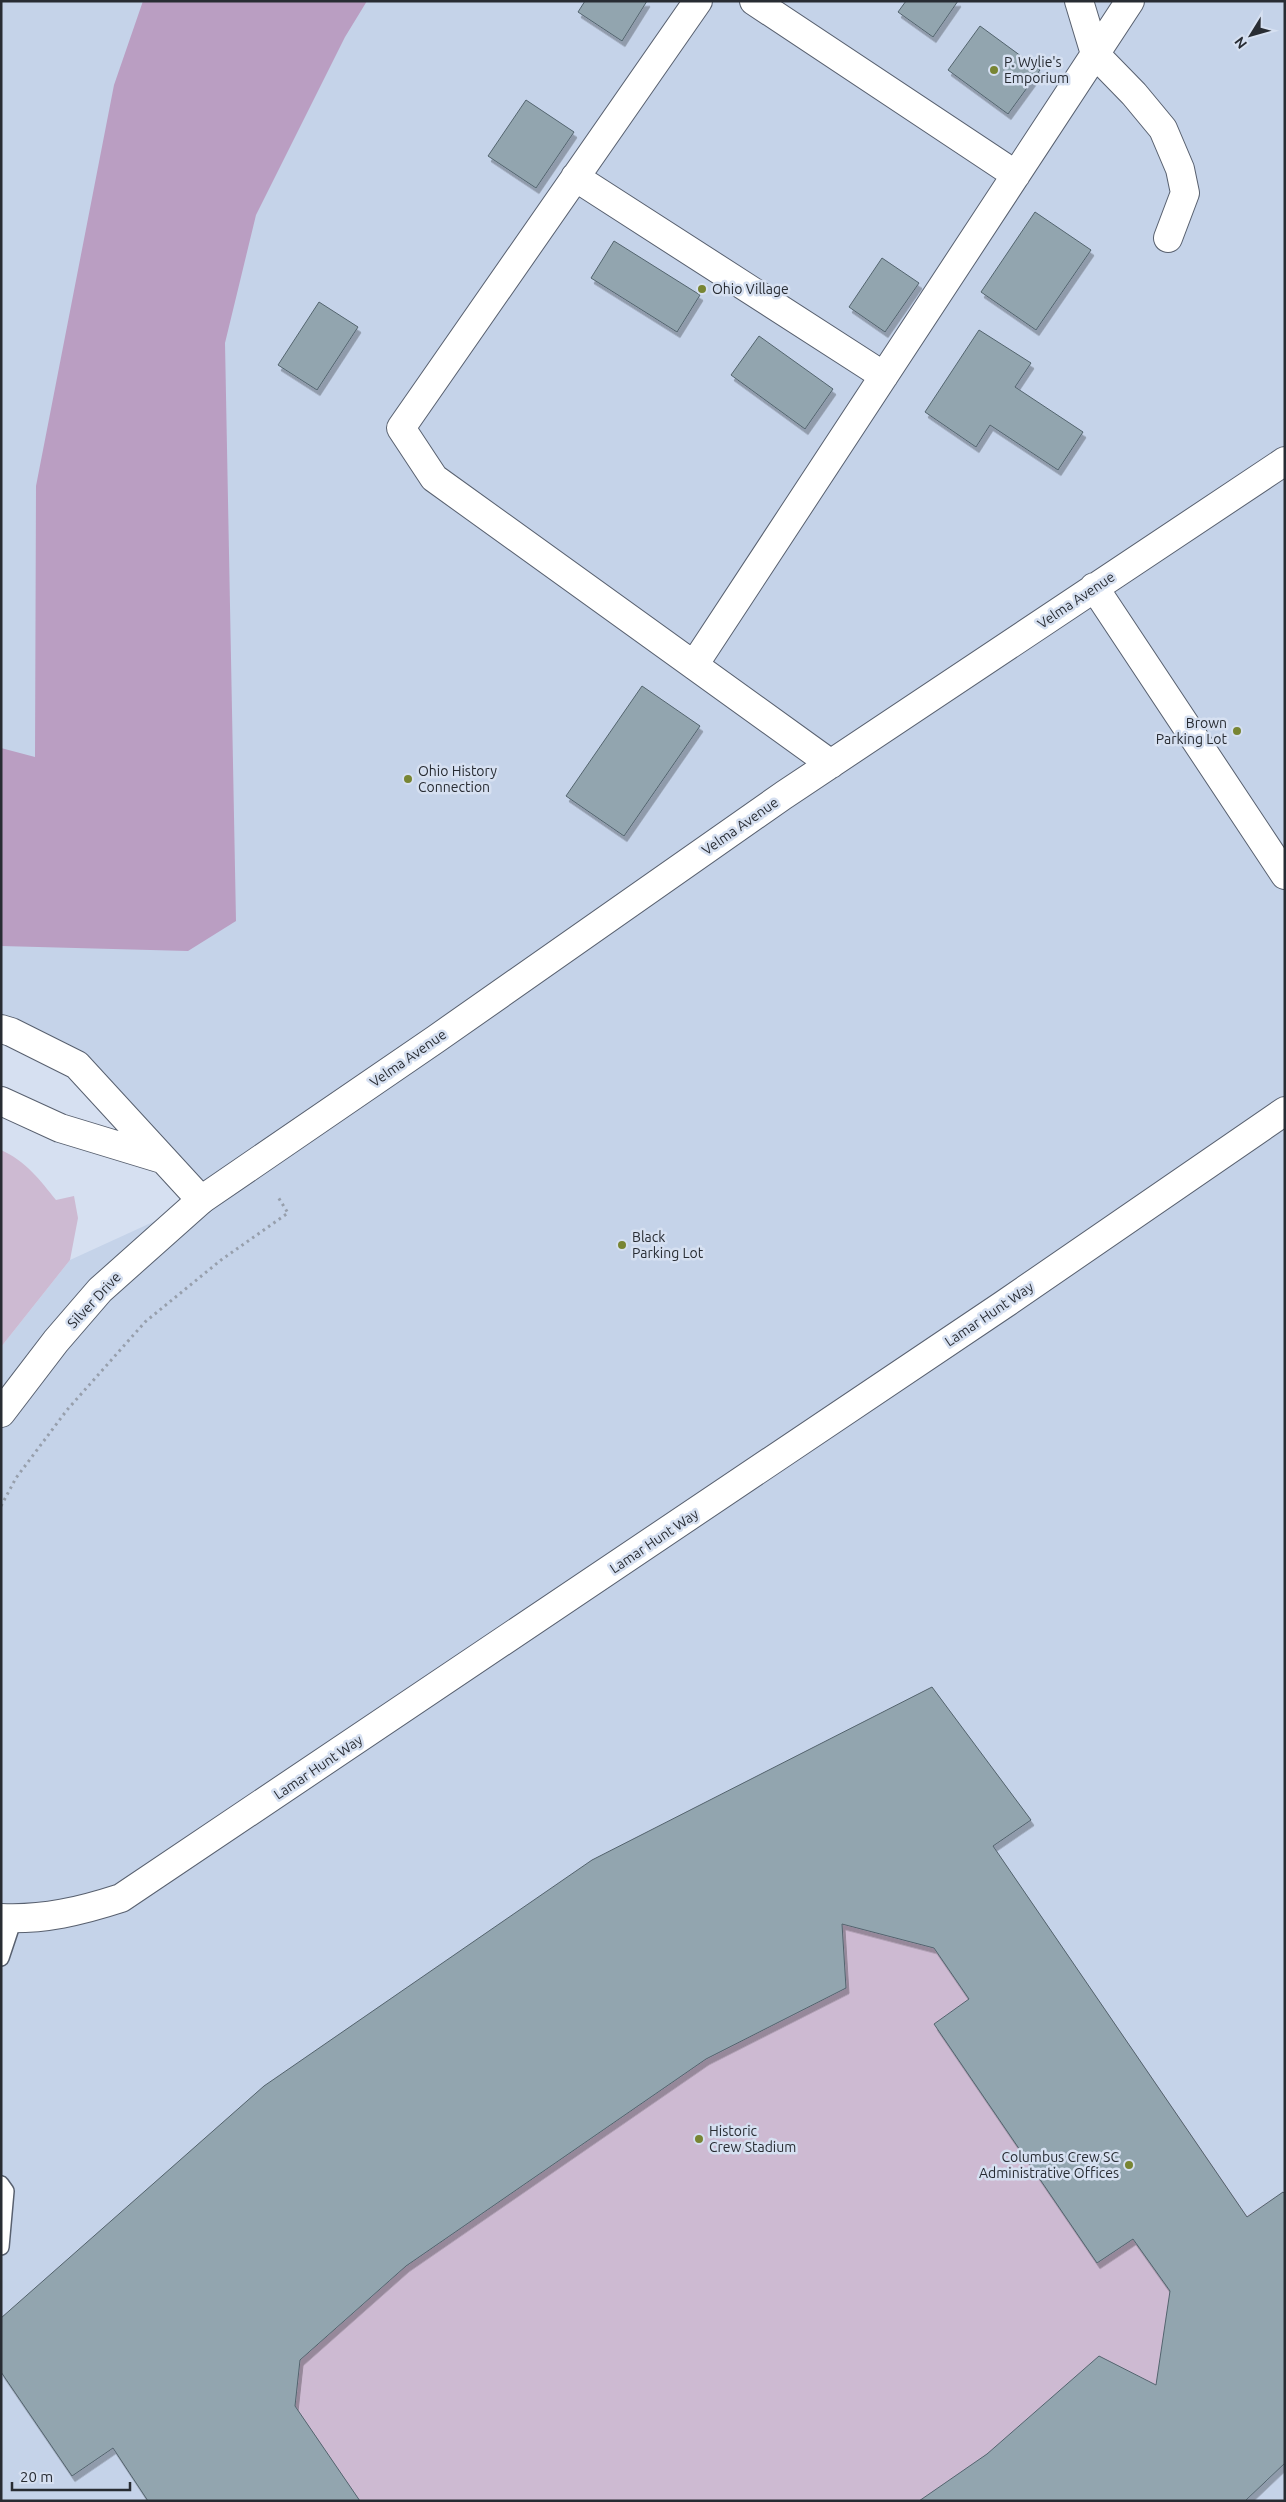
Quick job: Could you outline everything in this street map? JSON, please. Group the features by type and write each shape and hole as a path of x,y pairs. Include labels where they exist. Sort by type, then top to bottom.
{"street":[{"path":"698,1 401,428 434,478 831,764"},
{"path":"754,1 1016,175"},
{"path":"1079,1 1095,54 1134,94 1163,130 1180,169 1185,193 1168,238"},
{"path":"694,665 1130,1"},
{"path":"575,177 884,376"},
{"name":"Velma Avenue","path":"201,1200 831,764 1285,461"},
{"path":"1094,588 1285,875"},
{"path":"1,1029 11,1032 77,1065 201,1200"},
{"path":"1,1102 60,1128 163,1159"},
{"name":"Lamar Hunt Way","path":"8,1919 28,1919 74,1913 121,1898 1003,1305 1285,1111"},
{"name":"Silver Drive","path":"1,1413 56,1341 100,1290 201,1200"}],"lane":[{"path":"1,1958 8,1919"},
{"path":"1,2184 6,2190 1,2247"}],"path":[{"path":"1,1506 16,1478 67,1410 144,1322 221,1260 288,1212 278,1197"}],"shaded area":[{"path":"1,1 1285,1 1285,2501 1,2501 1,1347 70,1260 201,1200 88,1077 1,1029"},
{"path":"143,1 367,1 345,37 256,215 225,343 236,921 188,951 1,946 1,748 35,757 36,486 114,85"},
{"path":"1,1150 25,1165 56,1200 74,1196 78,1218 70,1260 1,1347"},
{"name":"Historic Crew Stadium","path":"932,1687 1031,1820 993,1846 1247,2216 1283,2192 1285,2194 1245,2501 148,2501 113,2448 72,2476 1,2372 1,2318 264,2086 592,1860"}],"building":[{"path":"585,1 647,1 622,41 578,12"},
{"path":"906,1 958,1 933,37 898,12"},
{"name":"P. Wylie's Emporium","path":"980,26 1040,70 1008,114 948,70"},
{"path":"526,100 574,132 536,188 488,156"},
{"path":"1035,212 1091,250 1036,330 981,292"},
{"path":"614,241 700,295 677,332 591,278"},
{"path":"882,258 919,283 885,332 849,307"},
{"path":"319,302 358,327 317,390 278,365"},
{"path":"979,330 1031,363 1015,387 1083,432 1058,470 990,425 976,447 925,412"},
{"path":"759,336 833,389 805,429 731,375"},
{"path":"642,686 700,726 624,836 566,796"},
{"path":"932,1687 1031,1820 993,1846 1247,2217 1283,2192 1285,2194 1285,2463 1245,2501 919,2501 987,2454 1099,2356 1156,2385 1170,2291 1133,2239 1097,2263 934,2024 969,1999 934,1948 842,1924 846,1988 706,2059 406,2266 300,2360 295,2406 360,2501 148,2501 113,2448 72,2476 1,2372 1,2318 264,2086 592,1860"}],"place":[{"name":"P. Wylie's Emporium","path":"994,70"},
{"name":"Ohio Village","path":"702,289"},
{"name":"Brown Parking Lot","path":"1237,731"},
{"name":"Ohio History Connection","path":"408,779"},
{"name":"Black Parking Lot","path":"622,1245"},
{"name":"Historic Crew Stadium","path":"699,2139"},
{"name":"Columbus Crew SC Administrative Offices","path":"1129,2165"}]}
